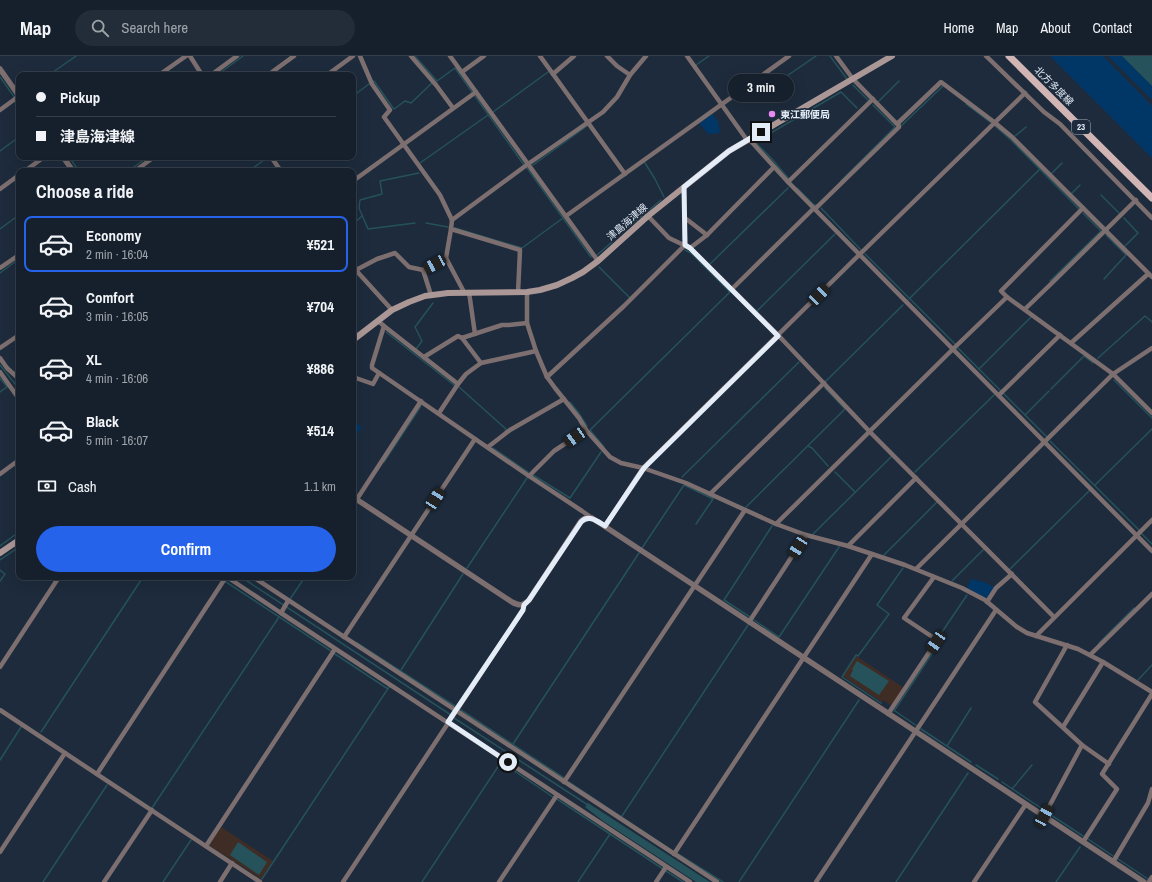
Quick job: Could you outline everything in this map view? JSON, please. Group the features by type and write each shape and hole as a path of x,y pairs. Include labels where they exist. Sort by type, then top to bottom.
{"main road":[{"name":"津島海津線","path":"356,338 392,310 431,295 466,292 527,292 557,285 583,272 598,261 648,216 729,151 892,56"},
{"name":"北方多度線","path":"1008,56 1016,62 1152,198"},
{"path":"0,553 16,542"}],"street":[{"path":"164,72 186,56"},
{"path":"190,56 200,72"},
{"path":"215,72 237,56"},
{"path":"272,72 294,56"},
{"path":"331,72 353,56"},
{"path":"360,56 372,84 390,110 384,117 440,195 452,220 446,258 466,292 475,334"},
{"path":"411,56 436,85 453,108"},
{"path":"450,56 598,261"},
{"path":"462,72 484,56"},
{"path":"540,56 625,174"},
{"path":"553,74 574,56"},
{"path":"606,56 630,75"},
{"path":"452,220 528,164 603,112 617,97 630,75 646,56"},
{"path":"687,56 748,139 788,182 1045,442 1139,533 1152,551"},
{"path":"566,216 789,56"},
{"path":"836,56 853,79 897,124 898,123"},
{"path":"986,56 1044,112 1060,124 1152,218"},
{"path":"0,69 16,92"},
{"path":"732,289 899,127 898,123 941,82 1012,137 1150,275 1071,343"},
{"path":"356,179 476,92"},
{"path":"605,526 644,468 1025,93"},
{"path":"0,110 16,98"},
{"path":"788,182 873,99"},
{"path":"29,168 40,160"},
{"path":"139,168 150,160"},
{"path":"690,248 707,235 774,167"},
{"path":"0,189 16,177"},
{"path":"547,377 624,306 685,245 684,187"},
{"path":"1024,309 1136,200"},
{"path":"1084,208 1001,291 1007,297 1113,374 1152,413"},
{"path":"648,216 669,238 690,248 732,289 870,432 1054,617"},
{"path":"685,218 707,235"},
{"path":"451,229 520,250 518,292"},
{"path":"356,267 395,253 410,267 423,270 446,258"},
{"path":"0,268 16,257"},
{"path":"356,270 392,310"},
{"path":"423,270 431,295"},
{"path":"527,292 527,323 536,351 547,377 554,388 579,418 586,430 610,457 621,463 644,468 686,483 776,524 806,535 848,546 916,569 962,588 987,602 1017,627 1027,633 1078,649 1103,662 1152,693 1102,774 1117,789 1083,842"},
{"path":"776,524 1007,297"},
{"path":"378,321 458,384"},
{"path":"424,357 458,336 462,338 502,325 527,323"},
{"path":"384,326 372,368 529,476 1113,862 1135,880 1144,882"},
{"path":"999,395 1060,335"},
{"path":"0,348 16,337"},
{"path":"462,338 481,363"},
{"path":"916,569 1113,374 1152,348"},
{"path":"439,413 466,374 481,363 536,351"},
{"path":"0,358 7,368 16,376"},
{"path":"0,372 16,395"},
{"path":"356,378 373,384 379,373"},
{"path":"710,494 824,383"},
{"path":"488,447 510,430 564,399"},
{"path":"356,497 421,401"},
{"path":"529,476 554,451 586,430"},
{"path":"344,637 475,439"},
{"path":"0,474 16,462"},
{"path":"848,546 916,478"},
{"path":"356,499 512,602 524,605"},
{"path":"564,782 745,510"},
{"path":"343,882 448,721 523,610 524,605 529,600 584,518 592,518"},
{"path":"1036,636 1152,520"},
{"path":"750,622 806,535"},
{"path":"674,854 872,554"},
{"path":"987,602 996,588 1012,574"},
{"path":"888,714 936,642 934,638 904,618 934,577"},
{"path":"0,667 57,580"},
{"path":"97,774 224,580"},
{"path":"231,580 282,611 335,649 448,721 690,882"},
{"path":"257,580 288,602 344,637 716,882"},
{"path":"1090,655 1152,594"},
{"path":"282,611 288,602"},
{"path":"816,882 996,610"},
{"path":"1066,645 1035,702 1082,745 1109,764"},
{"path":"206,846 335,649"},
{"path":"1063,727 1103,662"},
{"path":"0,710 260,882"},
{"path":"1044,816 1082,745"},
{"path":"0,852 65,753"},
{"path":"1113,862 1148,803 1152,789"},
{"path":"499,882 557,794"},
{"path":"974,882 1026,804"},
{"path":"104,882 152,810"},
{"path":"220,882 232,863"},
{"path":"656,882 666,867"},
{"path":"1149,882 1152,877"}],"shaded area":[{"path":"1050,56 1103,56 1152,106 1152,158"},
{"path":"1108,56 1122,56 1152,86 1152,100"},
{"path":"1122,56 1152,56 1152,86"},
{"path":"712,114 718,121 720,133 708,134 699,123"},
{"path":"356,422 362,427 356,436"},
{"path":"971,579 984,582 994,587 988,599 967,588"},
{"path":"856,656 904,688 892,706 883,700 882,702 843,676"},
{"path":"857,661 889,681 879,695 850,676"},
{"path":"588,803 710,882 696,882 603,821 585,807"},
{"path":"221,827 273,861 261,879 210,846"},
{"path":"238,842 267,862 259,875 230,855"}],"waterway":[{"path":"53,72 76,56"},
{"path":"221,72 243,56"},
{"path":"415,56 437,81 455,68 472,92"},
{"path":"696,65 709,56"},
{"path":"784,78 816,56"},
{"path":"830,56 847,79"},
{"path":"493,112 548,72"},
{"path":"0,77 15,98"},
{"path":"372,82 374,81 394,109 405,101 411,103 432,83"},
{"path":"878,102 899,81"},
{"path":"356,94 369,84"},
{"path":"853,85 868,100"},
{"path":"901,126 943,86"},
{"path":"789,179 756,143 757,141 841,92 857,108"},
{"path":"475,96 524,165"},
{"path":"966,104 990,122"},
{"path":"841,181 895,127 873,105"},
{"path":"420,163 488,115"},
{"path":"533,165 587,126"},
{"path":"995,126 1012,141 1079,209"},
{"path":"1015,136 1026,127"},
{"path":"0,151 16,139"},
{"path":"71,160 77,168"},
{"path":"132,168 144,160"},
{"path":"253,168 264,160"},
{"path":"645,163 664,197"},
{"path":"1052,173 1062,163"},
{"path":"527,168 591,257"},
{"path":"909,299 1040,169"},
{"path":"415,223 368,229 359,208 360,200 382,194 380,181 419,173"},
{"path":"1072,193 1080,185"},
{"path":"710,264 788,188"},
{"path":"797,188 814,205 817,205"},
{"path":"1101,195 1119,213"},
{"path":"619,235 661,200"},
{"path":"821,208 861,250"},
{"path":"1050,281 1101,231 1083,213"},
{"path":"356,221 362,216"},
{"path":"0,229 16,217"},
{"path":"455,228 522,248 563,218"},
{"path":"1124,218 1138,233 1125,246"},
{"path":"426,223 448,227"},
{"path":"757,311 835,234"},
{"path":"1104,279 1126,255 1106,235"},
{"path":"597,255 612,242"},
{"path":"604,447 590,430 730,292 691,253 685,250"},
{"path":"865,254 955,344"},
{"path":"0,273 16,261"},
{"path":"599,267 630,298"},
{"path":"416,349 422,341 415,327 433,303"},
{"path":"826,381 903,305"},
{"path":"1098,358 1145,316 1152,322"},
{"path":"979,369 1031,317"},
{"path":"386,332 454,385"},
{"path":"958,348 1047,437"},
{"path":"1051,389 1084,356 1093,363"},
{"path":"682,477 799,362"},
{"path":"0,365 16,385"},
{"path":"0,378 7,387"},
{"path":"1114,380 1152,418"},
{"path":"0,392 7,387"},
{"path":"459,387 507,430 505,431"},
{"path":"746,507 845,409 825,388"},
{"path":"1025,415 1049,391"},
{"path":"915,472 994,395"},
{"path":"570,402 587,426"},
{"path":"384,462 421,406"},
{"path":"1095,485 1152,429"},
{"path":"1050,441 1139,530"},
{"path":"808,446 812,448 828,466"},
{"path":"493,448 528,472"},
{"path":"533,475 570,498 601,452"},
{"path":"813,534 893,456"},
{"path":"835,472 855,492"},
{"path":"467,568 527,478"},
{"path":"642,548 684,485 713,499 696,524"},
{"path":"1010,569 1089,491"},
{"path":"884,555 938,501"},
{"path":"750,617 724,600 772,526"},
{"path":"1141,533 1152,544"},
{"path":"0,546 16,534"},
{"path":"754,620 779,637 839,547"},
{"path":"0,560 16,549"},
{"path":"952,581 984,549"},
{"path":"513,744 639,553"},
{"path":"881,703 842,677 856,655 858,656 889,614 877,605 903,568"},
{"path":"0,570 5,574 0,581"},
{"path":"401,670 463,574"},
{"path":"41,732 141,580"},
{"path":"246,580 451,715"},
{"path":"290,599 303,580"},
{"path":"226,582 331,651"},
{"path":"894,711 941,640 938,638 967,595"},
{"path":"1099,643 1134,608"},
{"path":"152,808 279,617"},
{"path":"622,816 748,625"},
{"path":"357,643 455,706"},
{"path":"335,654 388,689"},
{"path":"1138,680 1152,665"},
{"path":"262,879 389,687"},
{"path":"739,882 859,700"},
{"path":"947,746 971,708"},
{"path":"461,710 564,778"},
{"path":"895,711 917,726"},
{"path":"454,718 588,805"},
{"path":"0,760 21,727"},
{"path":"921,729 971,762"},
{"path":"422,882 501,762 553,797"},
{"path":"976,765 998,779"},
{"path":"1012,789 1032,765"},
{"path":"896,882 968,773"},
{"path":"569,782 673,851"},
{"path":"1002,782 1044,810"},
{"path":"43,882 107,785"},
{"path":"557,799 663,869"},
{"path":"1048,813 1083,836"},
{"path":"578,882 610,834"},
{"path":"1088,839 1113,856"},
{"path":"163,882 191,840"},
{"path":"1056,882 1080,847"},
{"path":"678,854 723,882"},
{"path":"1118,859 1148,879"},
{"path":"666,871 683,882"}],"place":[{"name":"東江郵便局","path":"772,114"}],"route":[{"path":"508,762 448,722 523,610 524,605 529,600 584,518 592,518 605,526 644,468 778,336 690,248 685,245 684,187 729,151 761,132"}]}
